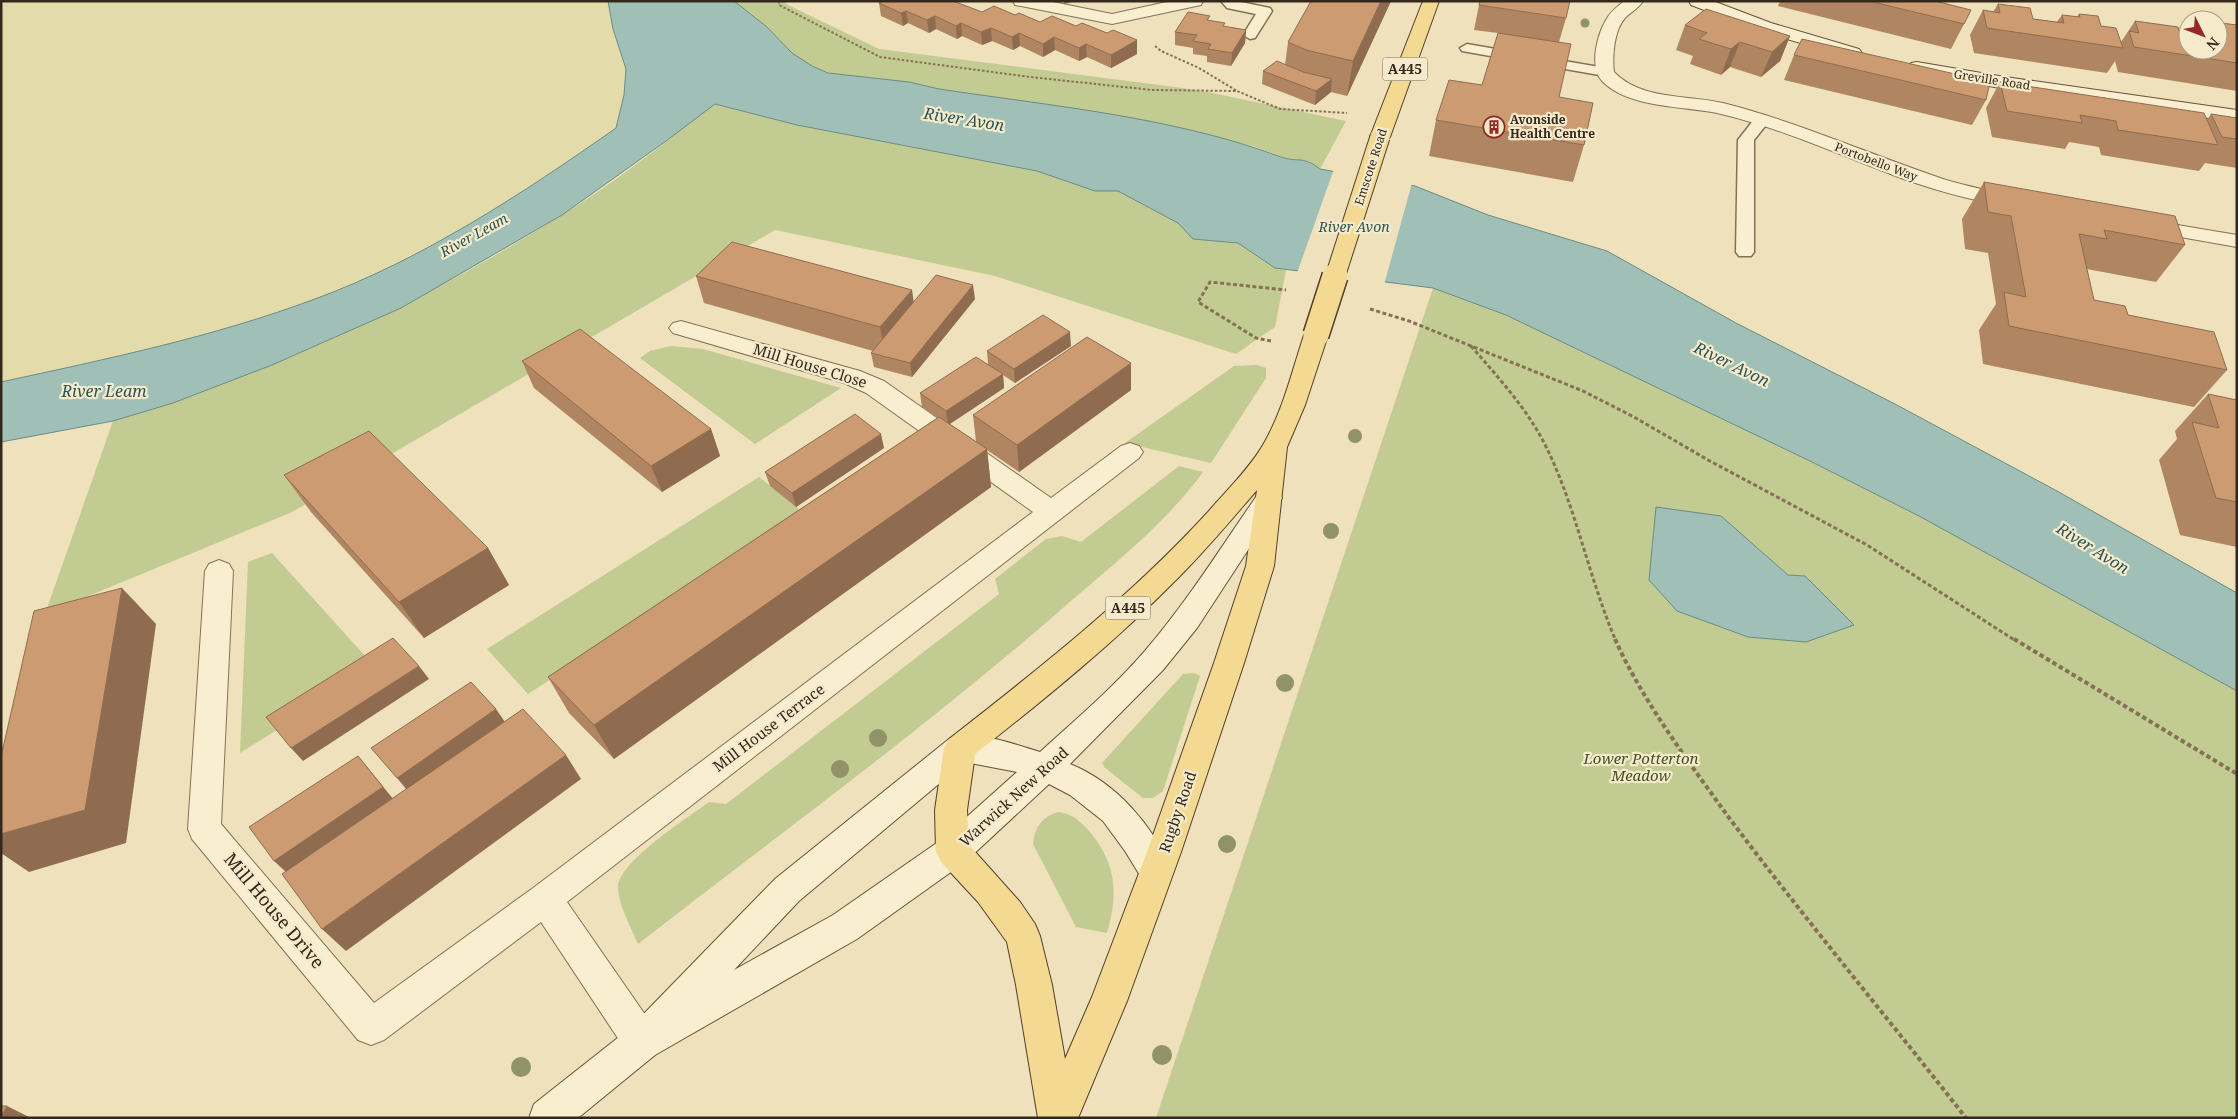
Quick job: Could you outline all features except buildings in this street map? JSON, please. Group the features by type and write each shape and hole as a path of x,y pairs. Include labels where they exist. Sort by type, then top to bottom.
{"main road":[{"name":"Emscote Road","path":"1316,335 1380,137 1431,1"},
{"name":"Warwick New Road","path":"1269,498 1276,446 1294,403 1316,335"},
{"name":"Warwick New Road","path":"960,748 1018,703 1120,615 1188,552 1276,446"},
{"name":"Rugby Road","path":"1058,1118 1109,1001 1229,663 1260,566 1269,498"},
{"path":"953,851 951,810 960,748"},
{"name":"Rugby Road","path":"953,851 990,891 1008,913 1023,936 1058,1118"}],"street":[{"path":"1021,1 1112,19 1195,1"},
{"path":"1605,72 1603,64 1612,23 1625,8 1635,1"},
{"path":"1697,1 1765,27 1871,57"},
{"name":"Greville Road","path":"1899,63 2005,83 2237,116"},
{"name":"Portobello Way","path":"1605,72 1620,86 1634,92 1713,107 1762,120 1928,182 1993,199 2028,205"},
{"path":"2124,221 2237,240"},
{"name":"Mill House Close","path":"681,328 852,377 875,387 1052,512"},
{"name":"Mill House Terrace","path":"545,900 1130,452"},
{"name":"Warwick New Road","path":"642,1042 845,927 953,851 1046,768 1116,701 1153,662 1187,620 1269,498"},
{"name":"Mill House Drive","path":"219,571 204,830 371,1027 545,900"},
{"path":"960,748 1009,755 1046,768 1081,786 1114,811 1156,871"},
{"name":"Warwick New Road","path":"548,1118 642,1042 787,890 960,748"},
{"path":"545,900 642,1042"}],"lane":[{"path":"1228,1 1232,5 1265,11 1250,36"},
{"path":"1467,48 1605,72"},
{"path":"1745,252 1746,140 1762,120"}],"path":[{"path":"780,1 779,5 880,57 1030,77 1152,90 1238,91"},
{"path":"1199,68 1238,91 1280,108 1354,114"},
{"path":"1215,314 1256,338 1273,341"},
{"path":"1966,1118 1760,860 1664,725 1633,674 1606,620 1564,491 1547,449 1522,406 1470,346 1583,392 1634,416 1708,460 1867,545 2094,689 2132,709 2237,774"}],"shaded area":[{"path":"1,1 608,1 613,29 626,69 626,83 616,128 511,199 448,236 378,272 316,299 227,330 1,382"}],"green space":[{"path":"734,1 785,1 786,4 879,49 1198,90 1346,121 1320,169 1309,161 1285,158 1256,147 1143,121 939,89 909,82 828,73 812,66 792,53 767,27"},
{"path":"715,104 797,125 1037,171 1095,191 1118,191 1178,223 1193,239 1238,243 1275,268 1286,270 1275,327 1236,354 995,276 775,230 292,512 45,614 113,421 172,402 288,358 344,333 455,278 589,198 667,141 702,111"},
{"name":"Lower Potterton Meadow","path":"1433,288 1506,315 1812,462 1919,516 2237,691 2237,1118 1156,1118"},
{"path":"671,346 703,349 841,388 755,444 640,358 650,351"},
{"path":"1257,365 1266,368 1266,378 1211,463 1125,443 1234,366"},
{"path":"1179,466 1203,472 1170,511 1114,564 954,699 850,782 638,944 623,911 618,890 620,879 628,867 654,842 709,802 726,804 999,594 995,579 1046,539 1062,536 1081,542"},
{"path":"759,477 805,514 528,694 487,649"},
{"path":"272,553 376,668 240,753 248,562"},
{"path":"1194,673 1200,676 1163,791 1153,798 1143,798 1104,767 1102,763 1183,674"},
{"path":"1059,812 1073,817 1083,825 1099,844 1106,856 1113,880 1114,893 1111,919 1107,933 1076,927 1033,844 1035,832 1040,823 1048,816"}],"water":[{"path":"608,1 734,1 767,27 792,53 812,66 828,73 909,82 939,89 1069,107 1156,122 1240,143 1287,159 1309,162 1320,169 1415,186 1488,215 1607,251 1736,323 1895,404 2057,491 2237,593 2237,691 1919,516 1812,462 1506,315 1433,288 1275,268 1238,243 1193,239 1178,223 1118,191 1095,191 1037,171 797,125 715,104 562,215 401,308 272,365 173,403 113,421 1,442 1,382 120,356 199,336 277,313 355,283 433,245 471,223 508,201 616,128 624,95 626,69 613,29"},
{"path":"1656,507 1721,516 1788,575 1805,576 1854,625 1806,642 1748,637 1677,611 1649,580"}],"pier":[{"path":"1334,169 1412,183 1384,285 1297,273"}],"place":[{"name":"Avonside Health Centre","path":"1494,127"}],"water label":[{"name":"River Avon","path":"964,119"},
{"name":"River Avon","path":"1354,227"},
{"name":"River Leam","path":"474,235"},
{"name":"River Avon","path":"1732,364"},
{"name":"River Leam","path":"104,391"},
{"name":"River Avon","path":"2093,548"}]}
